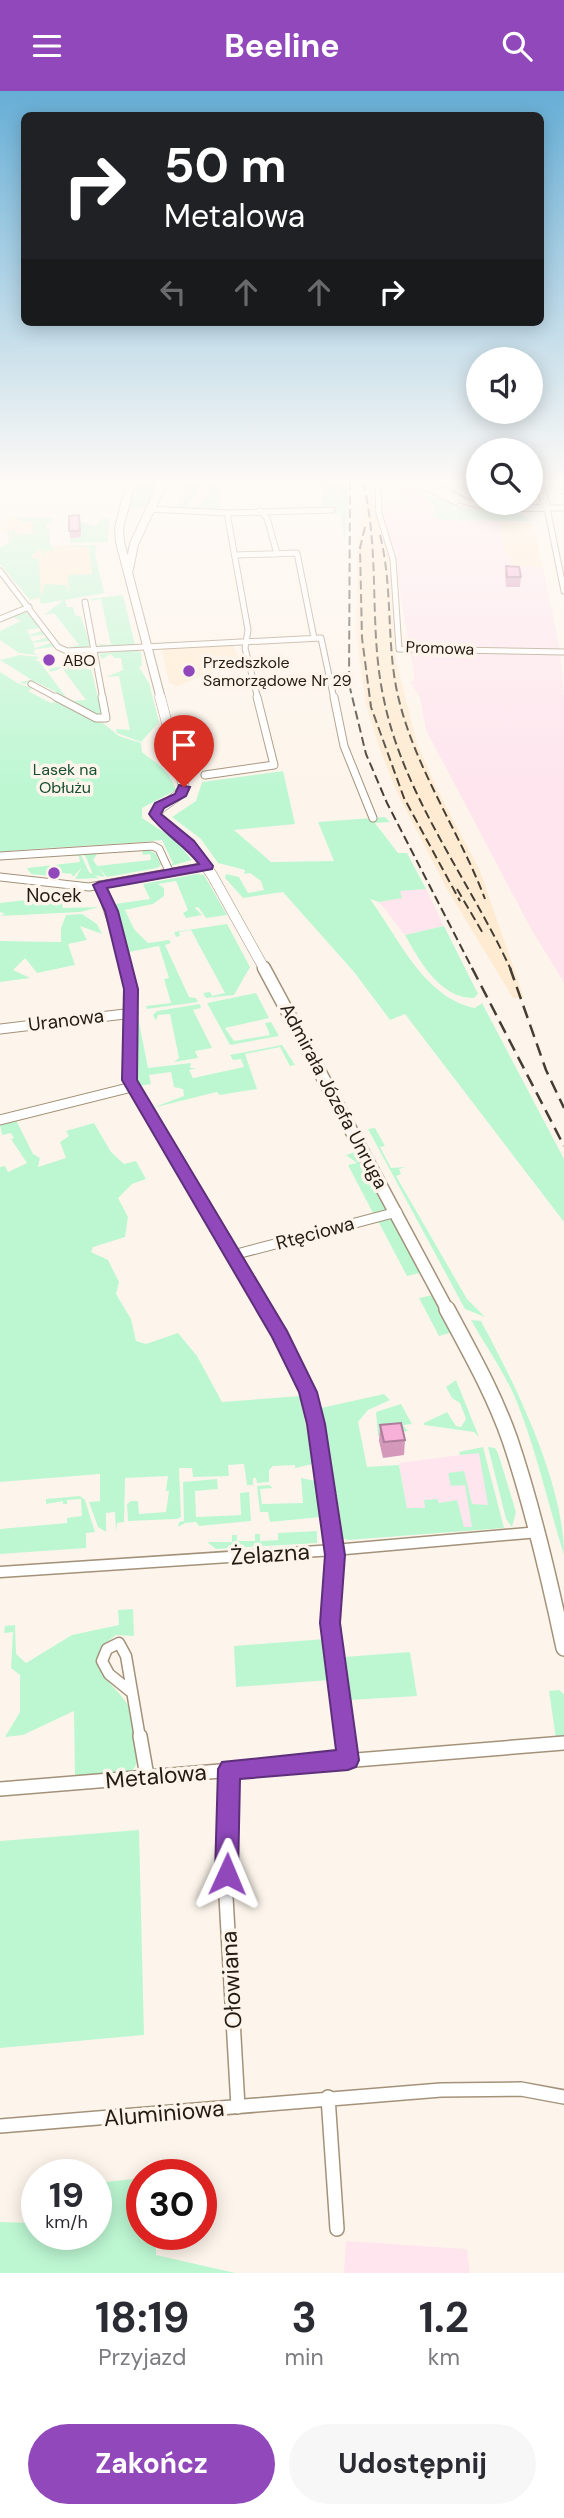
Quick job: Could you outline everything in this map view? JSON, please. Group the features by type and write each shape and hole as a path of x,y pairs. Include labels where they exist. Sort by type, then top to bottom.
{"street":[{"path":"10,584 61,649 94,650 321,638 344,746 373,818"},
{"name":"Admirała Józefa Unruga","path":"131,584 184,787 180,796 160,806 155,814 162,823 190,844 207,866 397,1212 485,1380 509,1438 539,1532 564,1648"},
{"path":"205,775 274,765 245,648 248,630 239,584"},
{"path":"304,584 314,638"},
{"name":"Promowa","path":"395,584 399,649 564,652"},
{"path":"31,684 96,718 106,718 85,602"},
{"path":"0,619 29,607"},
{"path":"0,856 153,845 159,849 170,873"},
{"path":"0,877 74,886 99,885 207,866"},
{"path":"99,885 117,929 131,989 128,1073 132,1087 233,1255 300,1372 308,1392 316,1424 334,1550 330,1623 348,1760"},
{"name":"Uranowa","path":"0,1029 132,1013"},
{"path":"0,1120 132,1087"},
{"name":"Rtęciowa","path":"233,1255 397,1212"},
{"name":"Żelazna","path":"0,1572 334,1550 539,1532"},
{"path":"130,1691 147,1776"},
{"name":"Metalowa","path":"0,1789 564,1743"},
{"name":"Ołowiana","path":"229,1769 226,1897 237,2107"},
{"name":"Aluminiowa","path":"0,2126 441,2089 521,2089 564,2097"},
{"path":"328,2097 337,2229"}],"shaded area":[{"path":"17,584 99,584 101,594 30,600"},
{"path":"357,584 391,584 395,655 416,741 436,787 480,871 524,998 513,998 447,889 398,794 379,747 366,704 357,642"},
{"path":"399,584 546,584 560,650 564,697 564,983 530,927 426,730 420,697 410,682 415,680"},
{"name":"Przedszkole Samorządowe Nr 29","path":"233,645 239,660 178,686 169,683 162,649"},
{"path":"426,889 444,926 405,935 379,902 401,898 399,891"},
{"path":"484,1452 503,1525 411,1531 399,1463"},
{"path":"346,2241 467,2249 470,2273 344,2273"}],"green space":[{"path":"17,584 40,584 41,597 45,584 66,585 69,593 68,584 102,584 104,593 65,600 67,607 73,607 75,615 81,617 90,644 87,648 67,648 79,645 54,613 44,615 63,600 41,604 39,597 30,600"},
{"path":"123,595 135,645 100,647 99,644 111,645 101,599 90,599"},
{"path":"27,612 39,628 27,630 29,635 41,631 46,635 30,636 32,642 47,637 50,641 33,643 35,648 50,643 55,647 36,649 33,652 38,655 19,653 0,640 0,631 21,621 13,617"},
{"path":"134,650 141,652 142,666 139,667 149,683 159,722 141,742 117,733 116,729 130,730 119,676 106,677 123,670 121,658 114,658 111,654 102,659 99,654"},
{"path":"20,655 39,657 35,661 39,661 66,697 36,682 19,682 32,680 0,660"},
{"path":"67,665 91,668 102,715 99,716 71,701 86,700 62,668 51,672 48,669"},
{"name":"Lasek na Obłużu","path":"0,672 19,684 33,688 28,691 51,703 59,701 103,723 119,736 141,743 142,752 166,772 176,790 142,808 142,818 173,838 192,860 170,866 173,863 162,840 0,852"},
{"path":"283,771 295,824 234,830 271,862 334,861 318,822 385,817 390,822 375,823 398,853 407,853 426,889 400,891 402,898 379,902 370,899 414,964 441,992 457,1002 475,1008 482,1003 564,1159 564,1222 405,1014 390,1020 354,972 283,892 243,898 225,878 226,874 239,877 248,893 264,890 261,881 250,873 244,874 245,870 218,863 201,839 172,817 196,801 202,782"},
{"path":"147,849 156,854 161,865 157,868 107,877 97,866 151,860 150,854 143,855 142,850"},
{"path":"77,851 97,854 93,860 105,877 94,875 99,878 75,879 82,867 73,877 72,874 52,872 51,876 31,874 27,868 80,862 79,856 74,856","holes":["80,853 86,857 93,874 89,872"]},
{"path":"204,875 227,915 206,918 198,907 195,908 202,915 186,918 183,913 188,910 176,881 158,884 164,888 164,896 153,904 125,910 134,929 148,943 169,940 171,943 165,945 189,997 196,998 198,1002 147,1009 146,1006 171,1003 164,979 169,978 159,946 129,952 115,904 150,899 143,884"},
{"path":"60,889 63,908 99,907 80,912 0,916 5,914 0,912 0,903 34,899 33,892 27,891"},
{"path":"82,914 97,924 102,934 80,926 87,940 68,944 75,965 37,973 25,958 13,970 30,978 0,982 0,941 61,942 61,928 66,915"},
{"path":"227,924 250,967 234,995 206,998 203,993 210,992 212,996 225,993 191,930 179,932 180,936 176,937 174,932"},
{"path":"444,926 478,994 474,998 462,997 441,985 424,966 405,935"},
{"path":"256,993 269,1018 225,1028 234,1041 270,1035 265,1023 271,1022 279,1036 230,1045 207,1003"},
{"path":"200,1004 201,1008 193,1010 212,1048 195,1051 198,1058 174,1062 179,1058 170,1014 158,1015 156,1021 153,1015 157,1011"},
{"path":"138,1017 148,1068 191,1063 190,1068 197,1068 189,1070 193,1078 244,1067 241,1059 233,1060 230,1055 282,1045 295,1065 290,1066 280,1047 245,1054 257,1089 219,1095 217,1092 152,1108 184,1096 183,1089 174,1087 171,1072 149,1075 151,1084 139,1086 135,1069 139,1066 134,1066"},
{"path":"16,1120 33,1154 40,1158 38,1167 66,1158 60,1142 69,1136 66,1131 94,1123 111,1152 124,1164 136,1161 146,1179 132,1184 118,1198 128,1217 125,1237 93,1247 91,1252 108,1260 119,1282 116,1294 131,1319 136,1341 146,1344 178,1333 197,1356 222,1402 300,1396 313,1464 295,1468 295,1465 273,1466 269,1470 269,1482 257,1483 256,1478 253,1478 253,1485 247,1485 244,1464 228,1465 229,1476 193,1477 192,1468 179,1468 181,1517 177,1519 128,1521 127,1504 131,1501 138,1501 139,1514 166,1512 168,1476 125,1478 124,1522 117,1523 116,1532 115,1512 106,1513 106,1532 98,1527 89,1502 100,1501 100,1474 0,1482 0,1167 5,1166 8,1172 27,1163 11,1139 14,1138 11,1133 2,1135 0,1124"},
{"path":"375,1128 385,1146 380,1147 391,1168 406,1167 399,1169 401,1174 396,1176 467,1299 485,1317 465,1309 368,1129"},
{"path":"358,1151 388,1206 387,1210 374,1215 348,1165 357,1163 346,1155"},
{"path":"393,1219 424,1272 407,1276 378,1221"},
{"path":"433,1295 453,1332 439,1336 419,1298"},
{"path":"471,1320 481,1321 535,1435 556,1497 564,1555 536,1457 516,1400"},
{"path":"456,1380 479,1437 474,1432 424,1425 447,1412 456,1426 461,1427 466,1419 460,1403 452,1398 446,1387"},
{"path":"384,1394 390,1400 368,1410 358,1422 367,1467 399,1465 407,1508 425,1508 424,1500 437,1499 439,1503 457,1500 464,1527 472,1527 465,1485 451,1486 448,1473 464,1471 472,1504 488,1505 479,1453 460,1455 459,1452 483,1447 504,1528 348,1540 342,1538 321,1408"},
{"path":"401,1404 412,1424 403,1425 408,1431 378,1436 376,1412"},
{"path":"488,1447 495,1448 498,1453 516,1512 512,1527 506,1519"},
{"path":"301,1478 315,1481 321,1517 270,1522 268,1512 260,1512 257,1486 269,1485 273,1488 260,1489 262,1504 303,1503"},
{"path":"217,1479 218,1489 195,1491 196,1517 241,1515 240,1493 249,1492 251,1521 199,1526 196,1522 178,1527 179,1522 184,1521 183,1482"},
{"path":"80,1496 85,1500 95,1532 86,1533 86,1548 0,1554 0,1529 67,1523 67,1518 82,1516 81,1499 67,1500 67,1504 63,1504 63,1501 46,1504 46,1499"},
{"path":"317,1531 317,1543 216,1549 207,1542 232,1542 232,1535 237,1535 237,1541 255,1541 255,1534 260,1534 260,1541 278,1540 278,1533"},
{"path":"133,1609 134,1636 116,1635 103,1645 98,1655 105,1676 126,1702 133,1717 138,1737 138,1756 132,1771 75,1776 74,1711 23,1735 5,1737 20,1712 20,1675 11,1668 13,1632 4,1633 5,1626 15,1625 16,1654 26,1663 72,1635 119,1625 118,1610"},
{"path":"325,1639 330,1680 236,1687 234,1646"},
{"path":"410,1652 417,1696 350,1700 344,1657"},
{"path":"559,1690 564,1694 564,1738 556,1739 549,1691"},
{"path":"139,1830 144,2035 0,2048 0,1841"},
{"path":"126,2180 126,2250 156,2250 156,2255 235,2273 0,2273 0,2222 21,2223 21,2250 112,2250 112,2181"}],"building":[{"path":"401,1423 405,1440 384,1442 380,1425"}],"railway":[{"path":"349,584 349,684 366,754 387,803 473,970"},
{"path":"361,584 362,638 371,707 404,798 460,901"},
{"path":"374,584 379,673 394,736 422,805 511,970"},
{"path":"387,584 395,683 400,704 417,754 485,899"},
{"path":"457,889 484,935"},
{"path":"472,968 564,1146"},
{"path":"510,968 546,1070 564,1108"}],"place":[{"name":"ABO","path":"49,660"},
{"name":"Przedszkole Samorządowe Nr 29","path":"189,671"},
{"name":"Nocek","path":"54,873"}],"route":[{"path":"184,787 180,796 160,806 155,814 162,823 196,850 207,866 99,885 117,929 131,989 133,1002 128,1073 132,1087 280,1336 308,1392 316,1424 335,1555 330,1623 348,1760 229,1769 227,1874"}]}
